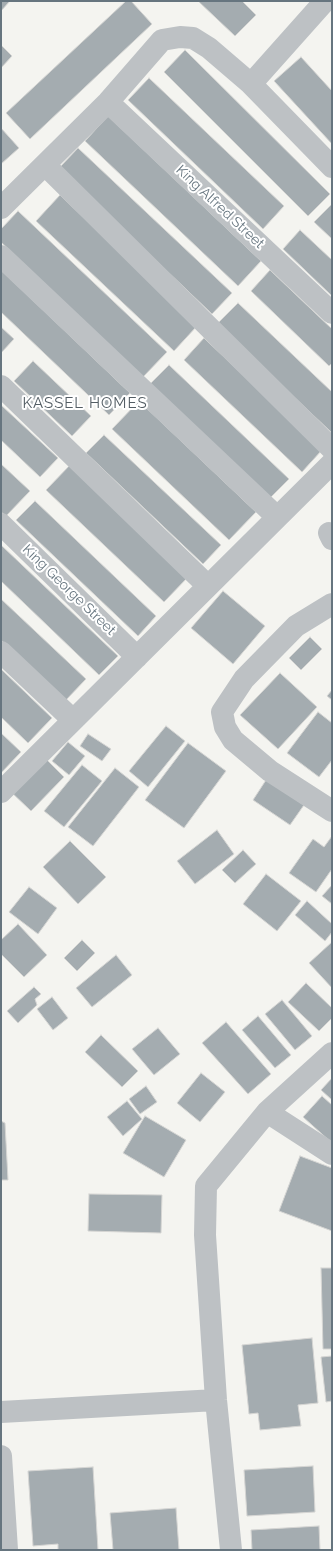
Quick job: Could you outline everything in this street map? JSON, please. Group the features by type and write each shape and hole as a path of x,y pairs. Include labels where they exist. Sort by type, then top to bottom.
{"street":[{"path":"251,84 325,1"},
{"path":"1,208 108,102 162,40 180,37 193,38 209,48 251,84 332,167"},
{"name":"King Alfred Street","path":"108,102 332,313"},
{"path":"45,165 332,449"},
{"path":"1,256 278,517"},
{"path":"1,386 208,586"},
{"path":"1,792 332,464"},
{"name":"King George Street","path":"1,524 137,657"},
{"path":"332,604 296,626 244,679 222,712 225,727 233,740 270,771 332,811"},
{"path":"1,652 73,720"},
{"path":"231,1550 216,1400 205,1235 206,1186 267,1112 332,1053"},
{"path":"267,1112 332,1154"},
{"path":"1,1412 216,1400"},
{"path":"1,1456 7,1550"}],"building":[{"path":"1,1 10,1 1,11"},
{"path":"126,1 131,1 152,24 30,139 6,113"},
{"path":"198,1 242,1 256,15 235,36"},
{"path":"1,45 12,56 1,68"},
{"path":"185,50 330,194 308,216 164,72"},
{"path":"301,57 332,91 332,144 274,81"},
{"path":"149,78 284,206 263,229 128,100"},
{"path":"108,116 261,261 238,286 85,141"},
{"path":"1,128 19,148 1,164"},
{"path":"78,148 232,293 212,314 59,168"},
{"path":"60,195 197,326 174,351 36,221"},
{"path":"332,204 332,239 314,222"},
{"path":"18,211 167,352 143,377 1,242 1,229"},
{"path":"300,230 332,260 332,296 283,249"},
{"path":"1,270 130,393 109,415 1,312"},
{"path":"270,270 332,329 332,363 329,366 251,291"},
{"path":"238,303 332,392 332,433 217,324"},
{"path":"1,327 14,339 1,353"},
{"path":"204,338 322,450 302,472 184,360"},
{"path":"33,361 91,416 72,436 14,381"},
{"path":"169,365 289,479 270,498 150,384"},
{"path":"139,401 256,512 229,540 112,429"},
{"path":"1,405 58,458 40,477 1,440"},
{"path":"104,435 221,545 203,564 86,453"},
{"path":"1,464 30,491 6,516 1,512"},
{"path":"71,464 189,576 164,602 46,490"},
{"path":"35,501 156,616 138,636 16,520"},
{"path":"1,545 118,656 99,675 1,581"},
{"path":"223,591 265,626 233,664 191,628"},
{"path":"1,599 86,679 65,701 1,640"},
{"path":"310,637 322,649 301,670 289,658"},
{"path":"1,669 52,718 28,743 1,717"},
{"path":"280,673 317,707 278,749 240,715"},
{"path":"332,690 332,700 327,696"},
{"path":"318,712 332,723 332,760 319,777 287,753"},
{"path":"166,726 185,741 148,787 129,771"},
{"path":"1,733 21,752 1,773"},
{"path":"88,734 111,749 102,761 80,746"},
{"path":"68,742 85,756 69,775 52,761"},
{"path":"188,743 226,771 184,828 145,800"},
{"path":"43,756 64,777 31,811 9,790"},
{"path":"82,765 102,781 64,827 44,811"},
{"path":"115,768 139,787 93,846 68,827"},
{"path":"266,780 304,805 290,825 253,800"},
{"path":"217,830 234,854 195,884 177,861"},
{"path":"332,836 332,869 316,892 289,873 313,839 324,847"},
{"path":"70,841 106,877 78,904 43,867"},
{"path":"243,850 256,864 235,883 222,870"},
{"path":"266,874 301,901 277,931 243,904"},
{"path":"332,885 332,904 322,896"},
{"path":"29,887 57,908 38,934 9,912"},
{"path":"307,901 332,924 332,932 325,941 295,915"},
{"path":"18,924 47,955 24,977 1,954 1,940"},
{"path":"82,940 95,953 77,971 64,958"},
{"path":"332,942 332,988 309,963"},
{"path":"116,955 132,975 92,1007 76,988"},
{"path":"306,983 332,1008 332,1018 319,1031 288,1002"},
{"path":"34,987 41,994 35,999 37,1005 18,1023 7,1011"},
{"path":"52,997 68,1018 53,1030 37,1009"},
{"path":"282,1000 312,1036 295,1050 265,1014"},
{"path":"258,1016 291,1055 275,1068 242,1030"},
{"path":"226,1022 271,1074 248,1094 202,1043"},
{"path":"158,1028 180,1054 154,1075 132,1049"},
{"path":"101,1035 138,1071 122,1087 85,1052"},
{"path":"201,1073 225,1092 200,1122 177,1103"},
{"path":"332,1078 332,1100 321,1090"},
{"path":"146,1086 157,1102 140,1114 129,1099"},
{"path":"322,1096 332,1105 332,1143 303,1117"},
{"path":"127,1101 142,1119 123,1136 107,1117"},
{"path":"145,1116 186,1140 164,1177 123,1153"},
{"path":"1,1121 5,1123 8,1180 1,1180"},
{"path":"300,1156 332,1168 332,1231 279,1211"},
{"path":"89,1194 162,1195 161,1233 88,1231"},
{"path":"321,1268 332,1268 332,1349 323,1349"},
{"path":"312,1338 318,1403 298,1405 301,1426 260,1430 258,1413 249,1414 242,1345"},
{"path":"332,1356 332,1401 326,1402 321,1357"},
{"path":"313,1466 315,1512 247,1516 244,1470"},
{"path":"93,1467 98,1550 58,1550 58,1544 33,1546 28,1471"},
{"path":"176,1508 179,1550 113,1550 110,1513"},
{"path":"319,1526 320,1550 252,1550 251,1530"}],"district":[{"name":"KASSEL HOMES","path":"85,403"}]}
